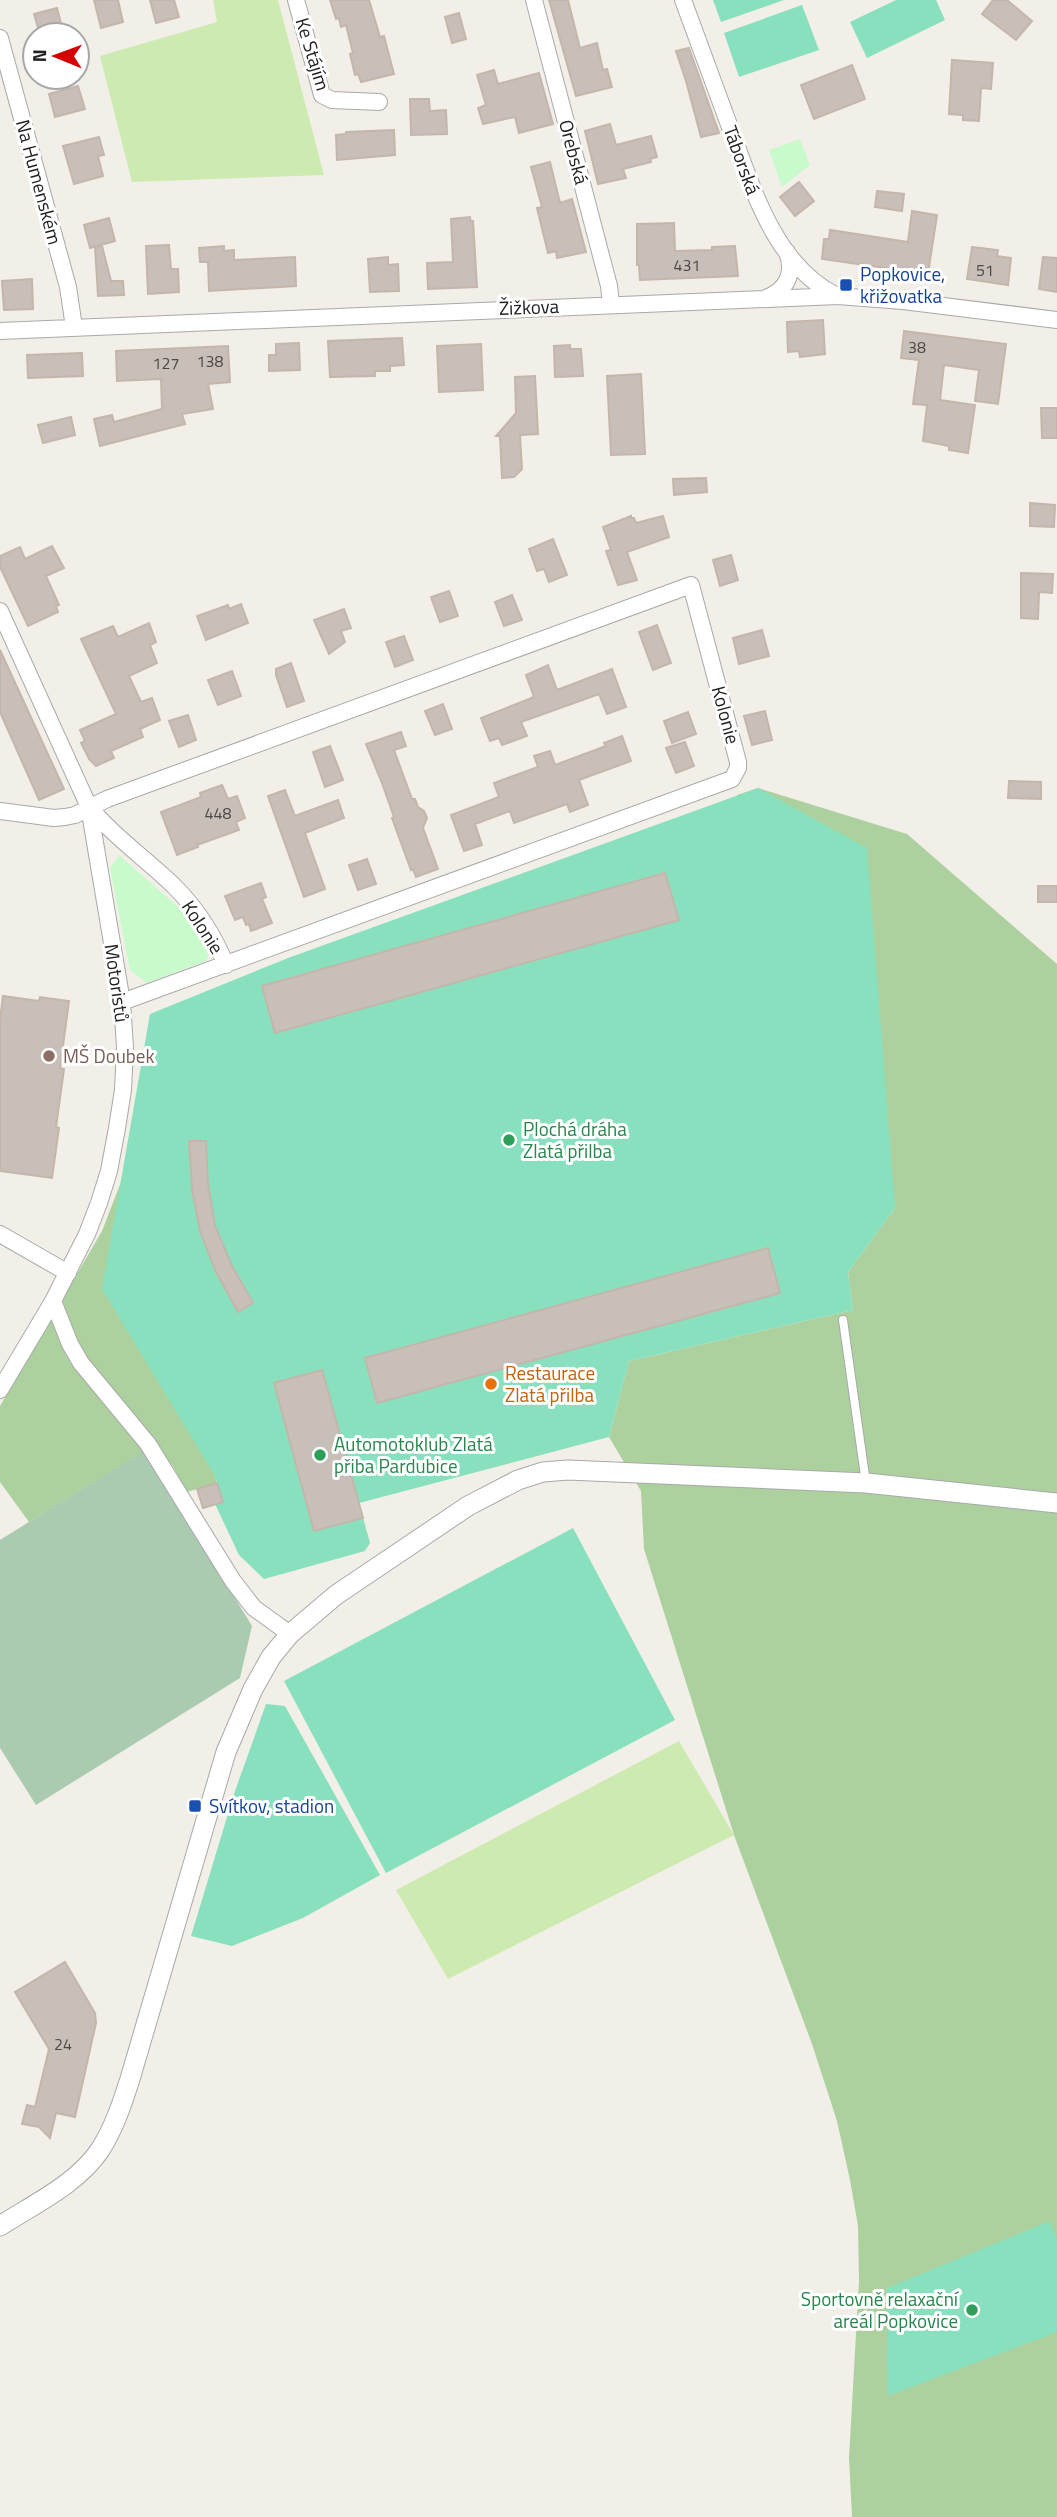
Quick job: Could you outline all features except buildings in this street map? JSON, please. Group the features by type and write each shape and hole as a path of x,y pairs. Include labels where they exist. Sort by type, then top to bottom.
{"street":[{"name":"Ke Stájím","path":"296,0 322,95 332,100 379,102"},
{"name":"Orebská","path":"534,0 609,286 611,304"},
{"name":"Táborská","path":"683,0 766,220 786,250 813,280 838,296"},
{"name":"Na Humenském","path":"0,38 68,287 74,327"},
{"path":"764,298 776,293 788,281 790,265 786,250"},
{"name":"Žižkova","path":"0,331 838,296 903,301 1057,320"},
{"name":"Kolonie","path":"691,585 738,762 732,779 226,965 210,930 192,906 175,887 112,834 89,807 691,585"},
{"name":"Motoristů","path":"0,611 89,807 122,1002 125,1047 123,1090 109,1171 87,1234 53,1301 0,1390"},
{"path":"0,811 54,818 75,815 89,807"},
{"path":"122,1002 226,965"},
{"path":"0,1234 68,1273"},
{"path":"53,1301 70,1344 81,1363 148,1444 233,1581 254,1608 290,1634"},
{"path":"0,2226 79,2173 99,2151 115,2123 226,1752 253,1689 271,1657 290,1634 336,1595 468,1506 495,1490 543,1472 594,1470 866,1483 1057,1503"}],"lane":[{"path":"843,1320 866,1483"}],"green space":[{"path":"213,0 278,0 324,175 132,182 100,56 217,22"},
{"path":"713,0 784,0 721,22"},
{"path":"896,0 936,0 945,20 867,58 850,22"},
{"path":"802,5 819,50 739,77 724,33"},
{"path":"800,139 810,165 782,187 769,150"},
{"path":"758,788 907,834 1057,964 1057,2517 852,2517 849,2458 859,2281 858,2226 837,2121 812,2044 734,1835 644,1549 641,1491 609,1437 629,1361 853,1310 848,1272 895,1208 737,795"},
{"name":"Plochá dráha Zlatá přilba","path":"758,788 867,848 895,1208 848,1272 853,1310 629,1361 609,1437 359,1503 370,1543 365,1551 264,1579 239,1555 215,1504 223,1501 215,1476 102,1289 150,1014 288,958"},
{"path":"119,855 176,905 193,925 209,955 206,961 147,983 130,970 110,868"},
{"path":"121,1182 191,1391 217,1483 187,1492 172,1465 154,1445 29,1522 0,1482 0,1406 102,1231"},
{"path":"145,1450 252,1626 240,1678 36,1805 0,1748 0,1540"},
{"path":"573,1528 675,1720 386,1873 284,1681"},
{"path":"266,1704 285,1706 380,1875 303,1918 232,1946 191,1936 234,1794"},
{"path":"679,1741 734,1835 448,1979 396,1890"},
{"name":"Sportovně relaxační areál Popkovice","path":"1050,2221 1057,2239 1057,2332 888,2396 887,2288"}],"place":[{"name":"Popkovice, křižovatka","path":"846,285"},
{"name":"MŠ Doubek","path":"49,1056"},
{"name":"Plochá dráha Zlatá přilba","path":"509,1140"},
{"name":"Restaurace Zlatá přilba","path":"491,1384"},
{"name":"Automotoklub Zlatá přiba Pardubice","path":"320,1455"},
{"name":"Svítkov, stadion","path":"195,1806"},
{"name":"Sportovně relaxační areál Popkovice","path":"972,2310"}]}
